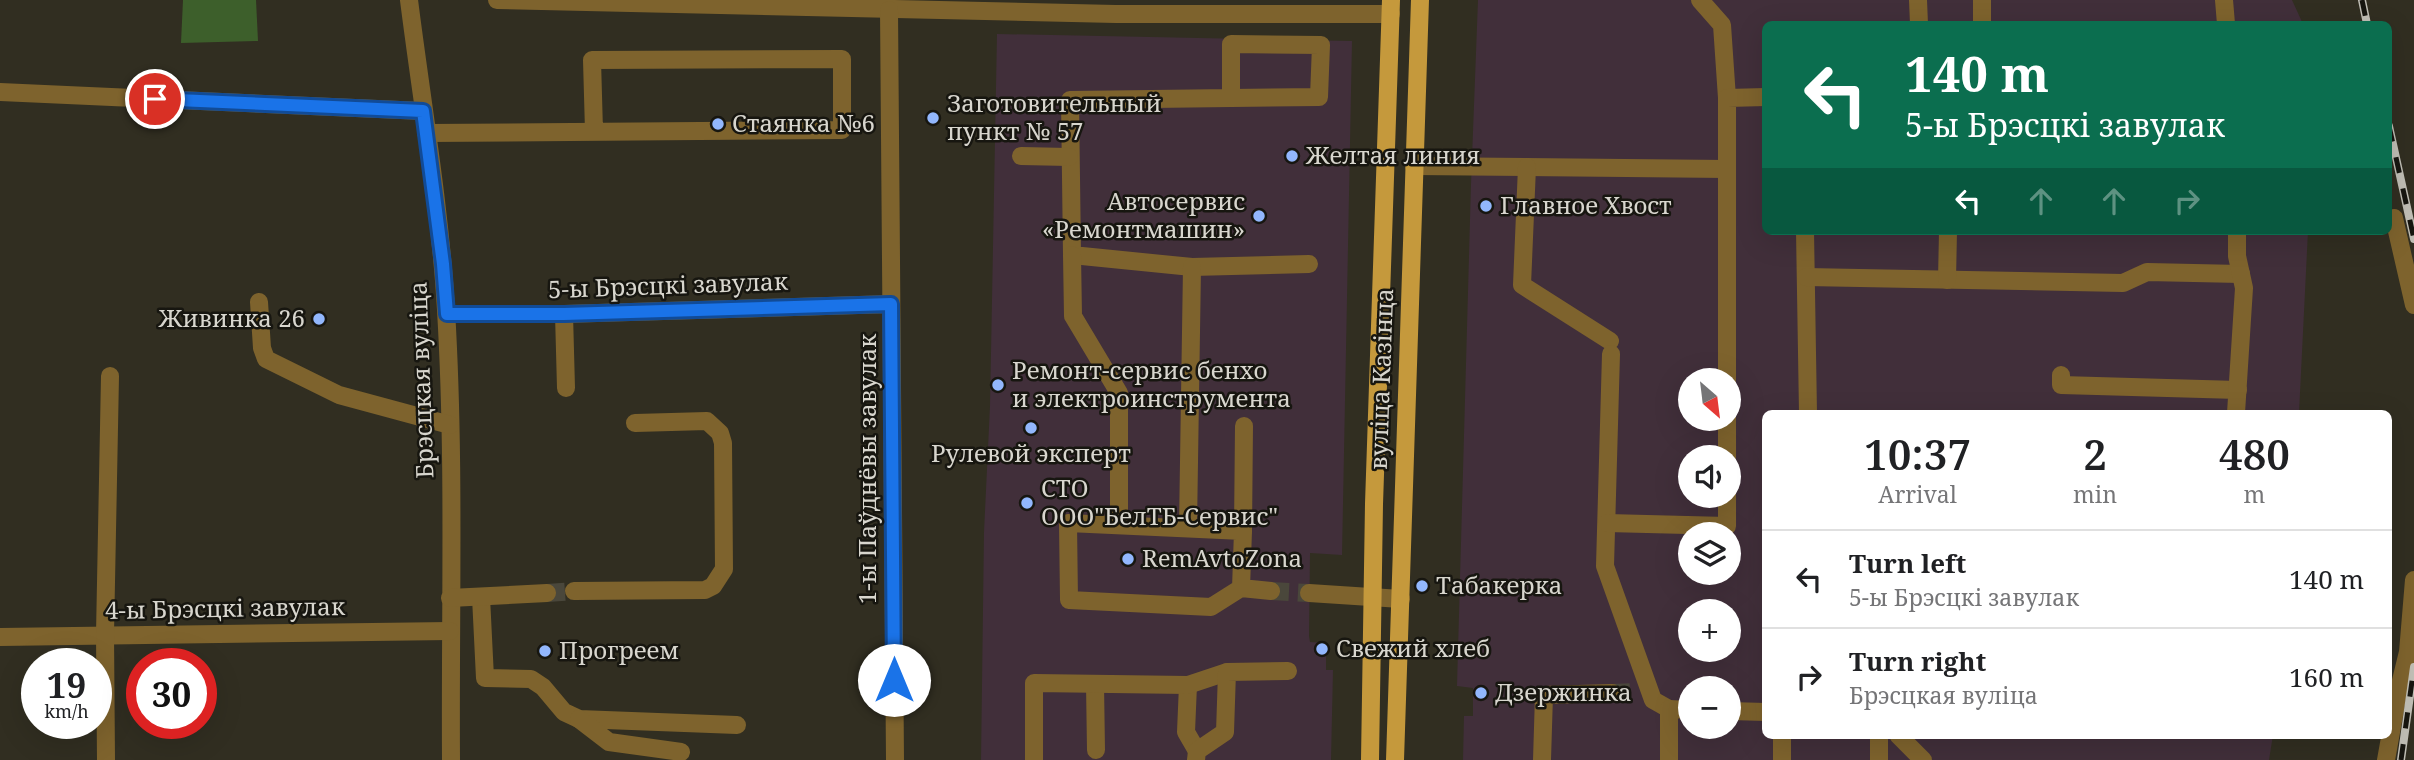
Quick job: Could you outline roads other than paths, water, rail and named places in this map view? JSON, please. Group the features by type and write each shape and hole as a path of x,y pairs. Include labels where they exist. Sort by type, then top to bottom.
{"main road":[{"path":"1391,7 1420,8"},
{"name":"вуліца Казінца","path":"1370,760 1374,503 1391,7"},
{"name":"вуліца Казінца","path":"1395,760 1420,8"},
{"path":"1381,310 1389,320 1396,321 1409,312"}],"street":[{"name":"Брэсцкая вуліца","path":"409,0 447,314 451,760"},
{"path":"497,0 889,10 1391,7"},
{"path":"1700,0 1722,25 1727,98 1727,368"},
{"path":"1918,0 1919,21"},
{"path":"1982,0 1982,21"},
{"path":"2224,0 2227,21"},
{"name":"1-ы Паўднёвы завулак","path":"889,10 895,760"},
{"path":"1119,525 1119,393 1073,316 1070,100 1319,97 1321,45 1231,44 1231,98"},
{"path":"426,133 842,131 842,59 592,60 594,131"},
{"path":"0,92 423,111"},
{"path":"1727,98 1762,97"},
{"path":"1021,156 1069,158"},
{"path":"1414,166 1727,169"},
{"path":"1527,167 1522,285 1610,348 1605,566 1643,692 1669,709 1678,709"},
{"path":"2393,218 2414,305"},
{"path":"1805,235 1808,410"},
{"path":"1947,280 1948,235"},
{"path":"2236,410 2244,288 2237,256 2237,235"},
{"path":"1072,255 1192,267 1309,264"},
{"path":"1188,527 1192,267"},
{"path":"1806,277 2123,283 2147,272 2241,274"},
{"path":"259,302 262,348 266,359 339,395 450,425"},
{"name":"5-ы Брэсцкі завулак","path":"447,314 564,314 891,304"},
{"path":"564,314 566,388"},
{"path":"2061,375 2061,385 2238,390"},
{"path":"106,760 105,634 110,376"},
{"path":"574,591 705,590 713,586 724,569 723,443 720,433 707,421 635,424"},
{"path":"1241,588 1244,426"},
{"path":"1607,523 1727,526 1727,508"},
{"path":"1243,531 1068,523 1069,600 1211,607 1241,588 1271,590"},
{"path":"2392,706 2395,679 2408,652 2414,580"},
{"path":"450,598 548,593"},
{"path":"1309,593 1401,599"},
{"path":"481,597 485,678 531,679 543,687 564,712 579,719 609,742 681,752"},
{"name":"4-ы Брэсцкі завулак","path":"0,637 450,631"},
{"path":"1034,760 1034,683 1188,685 1227,672 1288,671"},
{"path":"1188,685 1186,732 1196,755 1225,732 1227,672"},
{"path":"1095,684 1096,750"},
{"path":"1542,760 1544,695 1612,693"},
{"path":"1669,709 1669,760"},
{"path":"1741,711 1762,712"},
{"path":"579,719 737,725"},
{"path":"1782,739 1782,760"},
{"path":"1879,739 1879,760"},
{"path":"1902,739 1923,760"},
{"path":"2386,760 2388,739"}],"tunnel":[{"path":"547,593 574,591"},
{"path":"1271,591 1309,593"},
{"path":"1612,693 1635,692"}],"railway":[{"path":"2362,0 2366,21"},
{"path":"2392,140 2414,239"},
{"path":"2401,760 2414,667"}],"place":[{"name":"Заготовительный пункт № 57","path":"933,118"},
{"name":"Стаянка №6","path":"718,124"},
{"name":"Желтая линия","path":"1292,156"},
{"name":"Главное Хвост","path":"1486,206"},
{"name":"Автосервис «Ремонтмашин»","path":"1259,216"},
{"name":"Живинка 26","path":"319,319"},
{"name":"Ремонт-сервис бенхо и электроинструмента","path":"998,385"},
{"name":"Рулевой эксперт","path":"1031,428"},
{"name":"СТО ООО\"БелТБ-Сервис\"","path":"1027,503"},
{"name":"RemAvtoZona","path":"1128,559"},
{"name":"Табакерка","path":"1422,586"},
{"name":"Свежий хлеб","path":"1322,649"},
{"name":"Прогреем","path":"545,651"},
{"name":"Дзержинка","path":"1481,693"}]}
